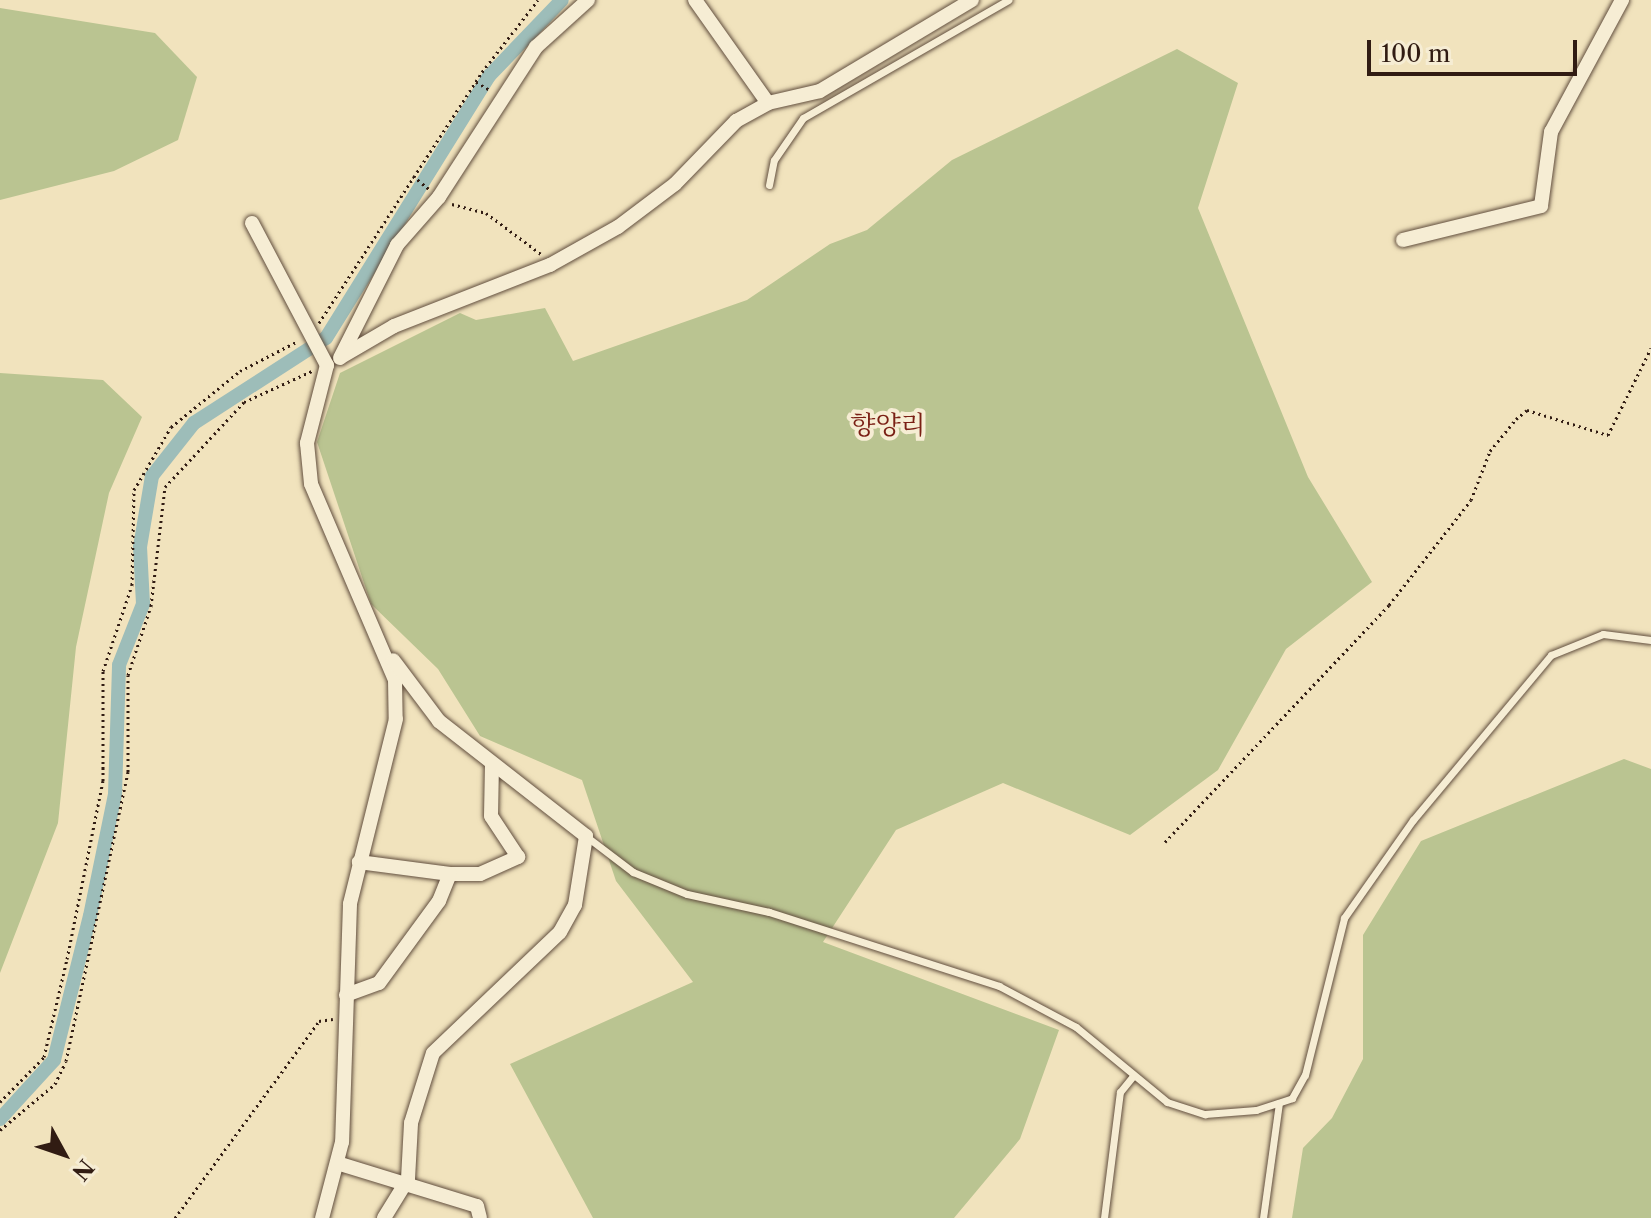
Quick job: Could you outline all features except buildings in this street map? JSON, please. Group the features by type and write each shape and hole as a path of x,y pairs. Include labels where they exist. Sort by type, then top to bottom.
{"street":[{"path":"341,357 397,245 439,197 536,47 588,0"},
{"path":"695,0 768,103"},
{"path":"384,1218 404,1185 411,1123 433,1053 560,932 575,905 586,836 439,721 388,653 311,484 307,443 327,365 394,326 550,265 629,218 736,121 768,103 820,91 972,0"},
{"path":"1403,240 1541,206 1551,132 1622,0"},
{"path":"252,223 307,335 327,365"},
{"path":"322,1218 337,1163 346,995 359,862 396,719 388,653"},
{"path":"359,862 450,874 480,874 518,857 491,816 492,764"},
{"path":"346,995 379,983 439,901 450,874"},
{"path":"337,1163 477,1206 480,1218"}],"lane":[{"path":"769,185 774,160 803,118 1008,0"},
{"path":"586,836 633,872 687,894 769,912 999,986 1076,1027 1167,1102 1205,1114 1279,1103 1292,1098 1305,1075 1344,918 1413,820 1551,655 1603,634 1651,640"},
{"path":"1104,1218 1120,1092 1133,1076"},
{"path":"1263,1218 1279,1103"}],"path":[{"path":"0,1102 44,1057 67,959 103,781 103,671 132,585 134,490 171,427 240,371 307,335 327,314 413,176 538,0"},
{"path":"413,176 439,197 486,213 550,265"},
{"path":"1165,842 1389,605 1471,500 1490,451 1516,419 1527,410 1608,435 1651,348"},
{"path":"0,1130 55,1084 66,1061 128,772 128,675 151,606 165,487 244,402 327,365"},
{"path":"175,1218 319,1021"}],"green space":[{"path":"0,8 155,33 197,77 178,140 114,171 0,200"},
{"path":"1177,49 1238,83 1198,208 1308,477 1372,582 1286,649 1218,770 1130,835 1003,783 896,830 823,942 1059,1030 1020,1139 954,1218 593,1218 510,1064 693,982 616,881 582,780 480,736 438,669 371,604 317,442 340,373 460,313 476,320 545,308 573,361 747,300 830,244 867,230 952,160"},
{"path":"0,373 103,380 142,417 109,493 76,647 58,823 0,973"},
{"path":"1624,759 1651,769 1651,1218 1292,1218 1303,1148 1332,1118 1363,1059 1363,935 1421,841"}],"waterway":[{"path":"0,1119 54,1060 90,916 115,794 119,665 143,604 140,547 152,476 194,423 326,338 489,76 562,0"}],"district":[{"name":"향양리","path":"888,426"}]}
